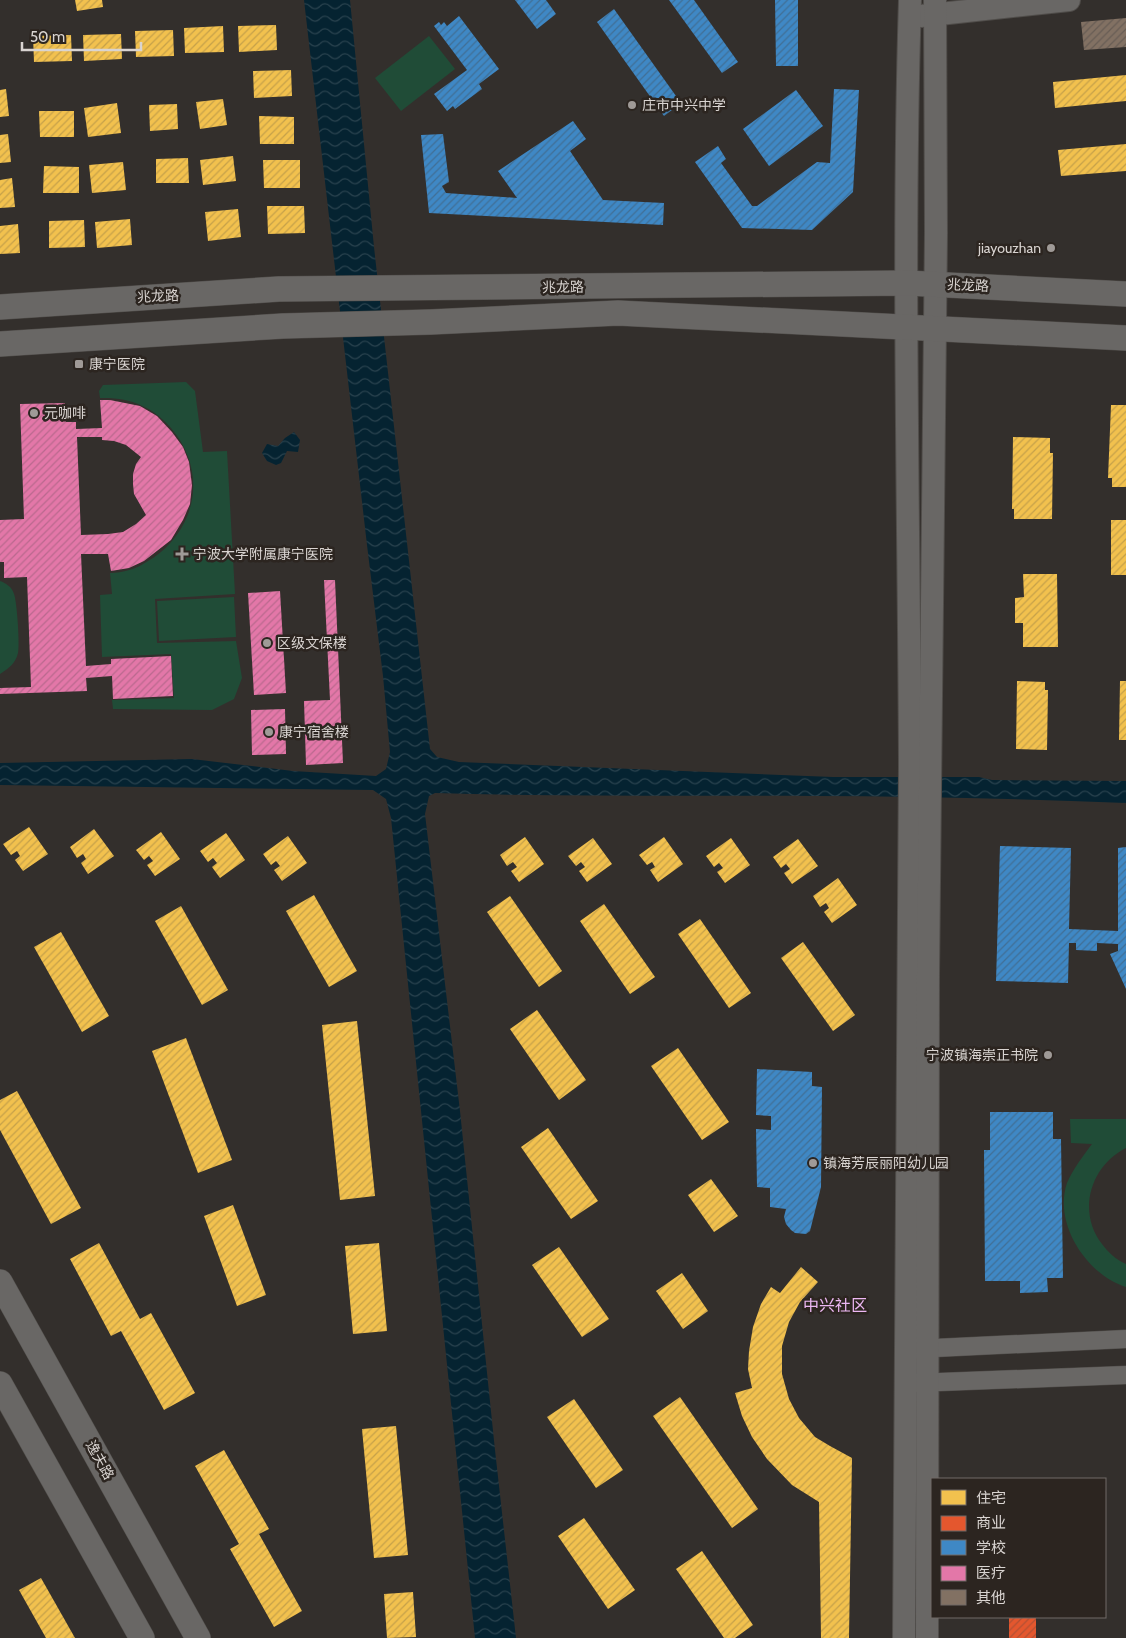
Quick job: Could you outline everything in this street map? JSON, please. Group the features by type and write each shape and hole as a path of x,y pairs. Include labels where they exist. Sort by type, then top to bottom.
{"main road":[{"name":"兆龙路","path":"0,307 279,289 935,283 1126,294"},
{"name":"兆龙路","path":"0,344 283,326 431,322 618,313 1126,338"},
{"name":"逸夫路","path":"0,1282 198,1638"},
{"path":"0,1384 142,1638"}],"street":[{"path":"920,773 907,283 906,133 910,9 1069,0"},
{"path":"927,1638 917,1383 909,1049 935,328 935,7"},
{"path":"917,1349 1126,1340"},
{"path":"917,1383 1126,1375"},
{"path":"904,1638 917,1383"}],"green space":[{"path":"429,36 455,69 401,111 375,78"},
{"path":"186,382 195,391 203,452 227,451 235,594 155,599 157,643 236,641 242,678 234,699 212,710 113,709 112,700 174,698 171,654 102,657 100,595 112,594 110,573 132,569 153,558 180,531 188,514 192,497 193,479 190,462 182,444 164,420 139,404 121,399 100,398 99,391 103,385"},
{"path":"0,581 12,589 14,594 19,642 18,653 14,663 0,674"},
{"path":"234,597 236,637 159,641 157,601"},
{"path":"1070,1119 1126,1119 1126,1148 1104,1166 1096,1178 1089,1204 1090,1218 1094,1231 1102,1244 1112,1256 1126,1264 1126,1287 1112,1281 1098,1271 1087,1260 1069,1231 1064,1199 1067,1183 1092,1144 1071,1143"}],"water":[{"path":"304,0 350,0 374,247 430,749 437,757 459,762 833,777 979,777 992,780 1126,781 1126,803 852,796 435,793 429,796 425,814 460,1111 516,1638 475,1638 391,818 386,799 373,790 0,785 0,763 192,759 293,771 376,776 386,769 390,752 383,676"},
{"path":"294,432 300,440 298,452 287,451 281,463 276,465 267,461 262,453 267,444 278,446"}],"building: 住宅":[{"path":"75,0 102,0 103,7 77,11"},
{"path":"276,25 277,50 239,52 238,26"},
{"path":"223,26 224,52 185,53 184,28"},
{"path":"173,30 174,56 136,57 135,31"},
{"path":"121,34 122,59 84,61 83,35"},
{"path":"71,35 72,61 34,62 33,36"},
{"path":"291,70 292,96 254,98 253,71"},
{"path":"1126,75 1126,101 1055,108 1053,82"},
{"path":"6,89 9,116 0,117 0,90"},
{"path":"223,99 227,125 200,129 196,102"},
{"path":"117,103 121,133 88,137 84,108"},
{"path":"177,104 178,129 150,131 149,105"},
{"path":"39,111 74,111 74,137 40,137"},
{"path":"259,116 294,117 294,144 260,144"},
{"path":"8,134 11,162 0,163 0,135"},
{"path":"1126,144 1126,171 1061,176 1058,150"},
{"path":"233,156 236,181 203,185 200,160"},
{"path":"188,158 189,183 156,183 156,159"},
{"path":"263,160 300,160 300,188 264,188"},
{"path":"123,162 126,190 92,193 89,165"},
{"path":"44,166 79,167 79,193 43,193"},
{"path":"12,178 15,207 0,208 0,180"},
{"path":"267,206 304,206 305,233 268,234"},
{"path":"238,209 241,237 208,241 205,212"},
{"path":"130,219 132,245 97,248 95,222"},
{"path":"84,220 85,247 49,248 49,221"},
{"path":"18,224 20,253 0,254 0,226"},
{"path":"1111,405 1126,405 1126,487 1112,487 1112,478 1108,478"},
{"path":"1013,437 1050,438 1050,453 1053,453 1052,519 1014,519 1014,509 1012,509"},
{"path":"1111,520 1126,520 1126,575 1111,575"},
{"path":"1023,574 1057,574 1058,647 1023,647 1023,623 1015,623 1015,598 1024,597"},
{"path":"1017,681 1045,682 1045,690 1048,690 1047,750 1016,749"},
{"path":"1120,681 1126,681 1126,740 1119,740"},
{"path":"29,827 48,854 23,871 15,860 20,856 17,851 11,855 3,844"},
{"path":"94,829 114,856 88,874 81,863 86,859 83,854 77,858 70,847"},
{"path":"161,832 180,859 155,876 147,865 153,861 149,856 144,860 136,850"},
{"path":"226,833 245,860 220,878 212,867 217,863 213,858 208,862 200,851"},
{"path":"288,836 307,863 282,881 274,870 280,866 276,861 271,865 263,854"},
{"path":"525,837 544,864 519,882 511,871 517,867 513,862 507,866 500,855"},
{"path":"664,837 683,864 658,882 650,870 655,867 652,862 647,865 639,855"},
{"path":"593,838 612,864 587,882 579,871 585,867 581,862 576,866 568,856"},
{"path":"731,838 750,865 725,883 717,872 723,868 719,863 714,867 706,856"},
{"path":"798,839 818,866 792,884 784,873 790,869 786,864 781,868 773,857"},
{"path":"838,878 857,905 832,923 824,912 829,908 826,903 820,907 813,896"},
{"path":"314,895 357,971 329,987 286,911"},
{"path":"510,896 562,971 539,987 487,912"},
{"path":"604,904 655,977 630,994 580,921"},
{"path":"181,906 228,990 202,1005 155,921"},
{"path":"700,919 751,993 729,1008 678,934"},
{"path":"61,932 109,1016 82,1032 34,947"},
{"path":"803,942 855,1015 833,1031 781,958"},
{"path":"537,1010 586,1080 559,1100 510,1029"},
{"path":"357,1021 375,1196 340,1200 322,1025"},
{"path":"186,1038 232,1160 198,1173 152,1051"},
{"path":"678,1048 729,1122 702,1140 651,1066"},
{"path":"17,1091 81,1208 51,1224 0,1130 0,1100"},
{"path":"548,1128 598,1201 571,1219 521,1147"},
{"path":"711,1179 738,1216 714,1232 688,1195"},
{"path":"233,1205 266,1295 237,1306 204,1216"},
{"path":"99,1243 140,1319 151,1313 195,1393 164,1410 121,1331 111,1336 70,1259"},
{"path":"379,1243 387,1331 353,1334 345,1246"},
{"path":"559,1247 609,1319 582,1337 532,1265"},
{"path":"801,1267 818,1282 800,1302 789,1322 782,1346 782,1374 789,1399 799,1418 815,1437 852,1458 849,1638 821,1638 819,1502 792,1485 767,1459 752,1437 742,1416 735,1393 752,1388 748,1369 749,1351 753,1327 761,1304 771,1287 780,1293"},
{"path":"682,1273 708,1311 683,1329 656,1291"},
{"path":"680,1397 758,1509 732,1528 653,1416"},
{"path":"574,1399 623,1470 596,1488 547,1417"},
{"path":"396,1426 408,1555 374,1558 362,1429"},
{"path":"224,1450 269,1529 259,1534 302,1611 274,1627 230,1549 239,1544 195,1466"},
{"path":"584,1518 635,1590 608,1609 558,1536"},
{"path":"702,1551 753,1625 735,1638 724,1638 676,1569"},
{"path":"41,1578 75,1638 46,1638 19,1590"},
{"path":"413,1592 416,1637 387,1638 384,1594"}],"building: 商业":[{"path":"1009,1618 1036,1618 1036,1638 1009,1638"}],"building: 学校":[{"path":"515,0 546,0 556,14 537,29"},
{"path":"669,0 694,0 738,62 722,73"},
{"path":"775,0 798,0 798,66 776,66"},
{"path":"614,9 681,103 664,116 597,22"},
{"path":"459,16 499,69 479,84 482,89 455,109 453,106 447,111 434,94 467,70 434,26 439,22 441,25 444,22 447,26"},
{"path":"834,89 859,90 853,192 812,230 742,228 695,162 718,146 726,159 721,163 752,206 757,206 817,162 830,163"},
{"path":"796,90 823,126 769,166 743,129"},
{"path":"573,121 586,139 570,151 603,200 664,203 663,225 429,213 421,135 443,134 449,182 442,186 446,193 517,198 498,171"},
{"path":"1000,846 1071,848 1069,929 1118,931 1118,848 1126,847 1126,989 1110,954 1118,951 1118,944 1097,943 1097,951 1076,950 1076,943 1069,943 1068,983 996,981"},
{"path":"757,1069 812,1072 812,1086 822,1087 821,1187 810,1231 806,1234 795,1233 786,1224 784,1217 786,1209 770,1207 770,1188 757,1187 756,1129 771,1130 771,1116 756,1115"},
{"path":"990,1112 1053,1112 1053,1139 1061,1139 1063,1278 1047,1278 1048,1292 1020,1293 1020,1281 985,1281 984,1150 990,1150"}],"building: 医疗":[{"path":"100,400 140,406 157,416 183,447 189,462 192,485 190,504 171,540 144,561 129,568 111,571 108,554 81,554 86,666 111,664 111,659 171,656 173,696 113,699 112,676 86,678 87,691 0,694 0,688 31,687 27,577 4,578 4,562 0,562 0,520 24,519 20,404 65,403 66,422 76,422 76,429 102,428","holes":["77,437 102,437 102,440 126,445 141,457 136,464 133,474 133,484 134,494 146,515 123,532 81,535"]},
{"path":"324,580 335,580 343,763 306,765 304,701 330,700"},
{"name":"区级文保楼","path":"280,591 286,693 254,695 248,593"},
{"name":"康宁宿舍楼","path":"285,709 286,754 252,755 251,710"}],"building: 其他":[{"path":"1126,18 1126,47 1084,50 1081,22"}],"place":[{"name":"庄市中兴中学","path":"632,105"},
{"name":"jiayouzhan","path":"1051,248"},
{"name":"康宁医院","path":"79,364"},
{"name":"元咖啡","path":"34,413"},
{"name":"宁波大学附属康宁医院","path":"182,554"},
{"name":"区级文保楼","path":"267,643"},
{"name":"康宁宿舍楼","path":"269,732"},
{"name":"宁波镇海崇正书院","path":"1048,1055"},
{"name":"镇海芳辰丽阳幼儿园","path":"813,1163"}],"district":[{"name":"中兴社区","path":"835,1305"}]}
